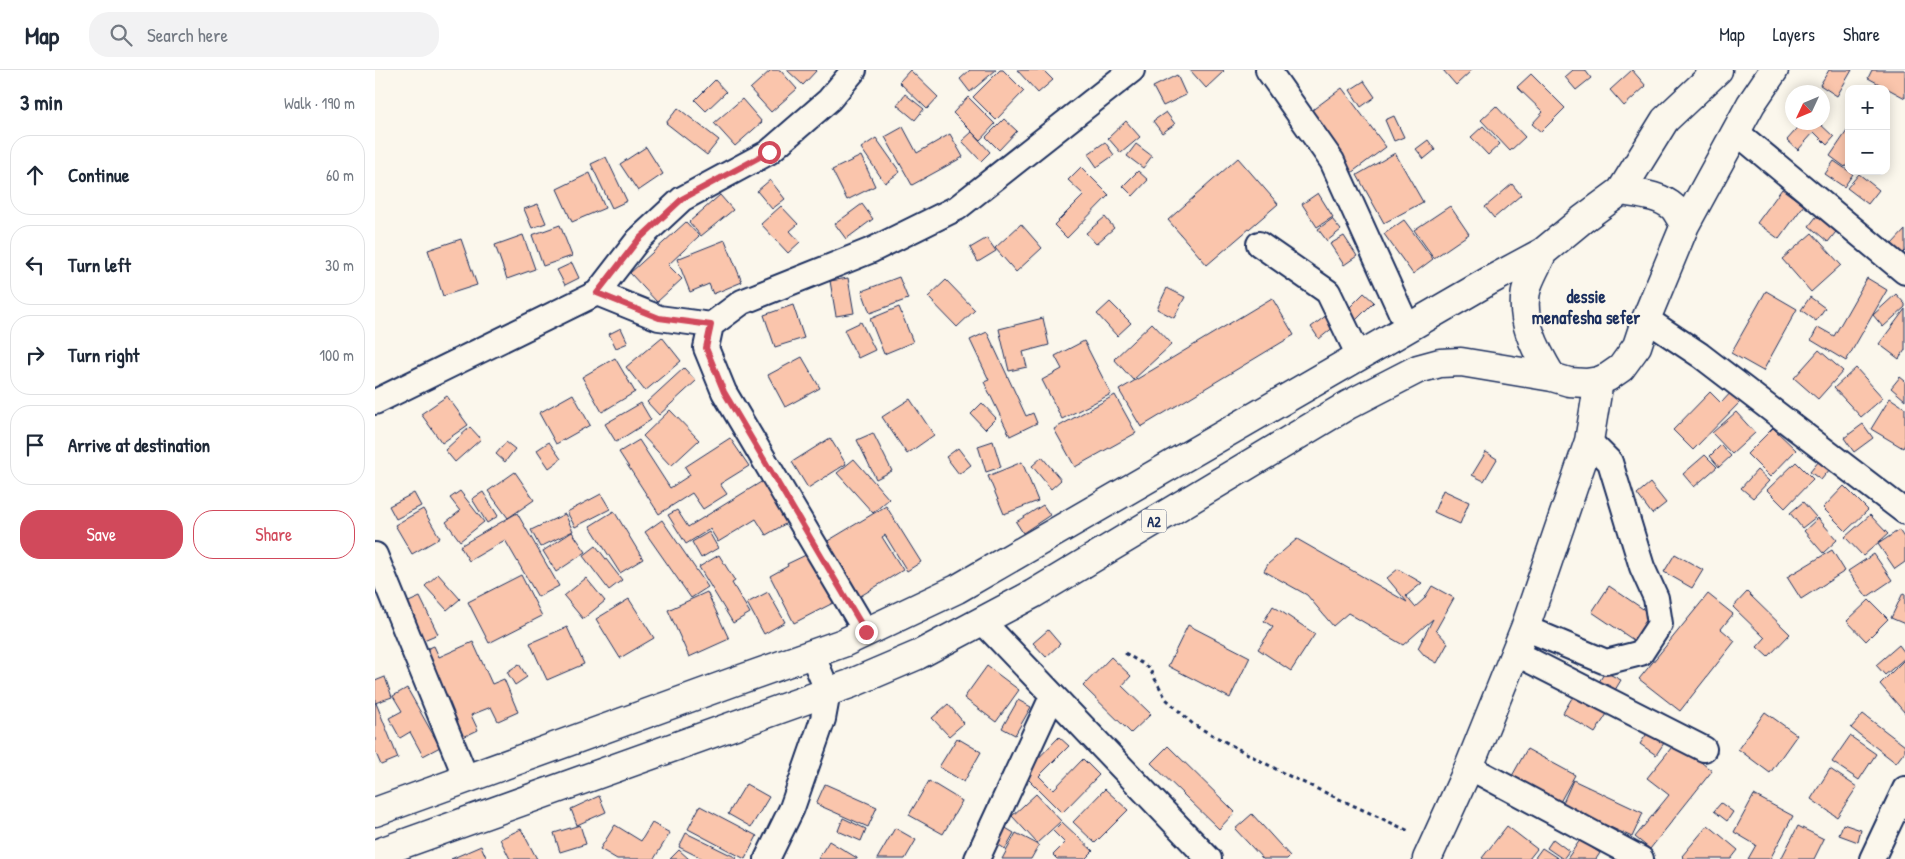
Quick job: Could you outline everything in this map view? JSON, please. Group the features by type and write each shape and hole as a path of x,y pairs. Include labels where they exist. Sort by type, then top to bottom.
{"main road":[{"path":"375,812 843,643 957,589 1489,281 1543,252 1621,191 1665,120 1718,70"},
{"name":"A2","path":"375,854 828,692 918,655 1042,589 1348,405 1418,369 1440,363 1461,362 1551,377 1569,382 1585,383 1599,381 1621,368 1637,346 1646,319 1685,225 1735,131 1774,70"},
{"path":"1621,191 1650,195 1667,203 1674,209 1685,225"},
{"path":"1543,252 1527,286 1525,303 1527,324 1533,342 1551,377"},
{"path":"1430,851 1469,767 1525,628 1589,441 1599,381"},
{"path":"1271,408 1286,442"}],"street":[{"path":"375,402 597,293 638,240 682,199 769,152 829,100 854,70"},
{"path":"866,632 724,392 706,348 711,325 741,302 873,250 957,208 1132,70"},
{"path":"1268,70 1332,161 1408,328"},
{"path":"1735,131 1905,272"},
{"path":"1259,244 1329,292 1359,356"},
{"path":"597,293 659,318 711,325"},
{"path":"1646,319 1699,355 1905,512"},
{"path":"1525,628 1606,662 1641,653 1659,624 1656,598 1642,567 1610,462 1589,441"},
{"path":"375,555 380,584 466,778"},
{"path":"982,622 1209,859"},
{"path":"1515,653 1704,749"},
{"path":"767,859 792,808 823,719 828,692 812,654"},
{"path":"977,859 1052,696"},
{"path":"1469,767 1641,859"},
{"path":"1872,859 1905,789"}],"path":[{"path":"1125,652 1149,668 1166,699 1194,725 1430,851"}],"building":[{"path":"771,70 780,70 797,89 771,112 750,89"},
{"path":"787,70 817,70 803,85"},
{"path":"910,70 938,97 927,109 899,82"},
{"path":"970,70 996,70 970,92 960,79"},
{"path":"1000,70 1003,70 1024,91 996,120 973,97"},
{"path":"1017,70 1043,70 1053,80 1038,93"},
{"path":"1190,70 1223,70 1224,71 1206,88"},
{"path":"1443,70 1472,70 1456,85"},
{"path":"1573,70 1585,70 1591,78 1576,90 1565,77"},
{"path":"1632,70 1646,86 1624,106 1610,90"},
{"path":"1829,70 1852,70 1837,96 1830,91 1830,85 1820,85"},
{"path":"1872,70 1905,70 1905,98 1890,90 1890,85 1881,85 1868,78"},
{"path":"1531,74 1565,108 1541,132 1532,124 1543,112 1517,87"},
{"path":"1177,75 1186,95 1163,106 1153,87"},
{"path":"715,80 726,92 706,111 695,100"},
{"path":"1364,81 1375,97 1361,107 1350,90"},
{"path":"1342,88 1386,147 1351,173 1307,114"},
{"path":"905,94 924,109 915,120 897,105"},
{"path":"968,97 995,124 980,140 953,113"},
{"path":"742,99 762,122 735,146 714,123"},
{"path":"1496,106 1525,137 1510,151 1481,120"},
{"path":"678,108 719,140 707,155 666,123"},
{"path":"1166,112 1175,124 1162,133 1153,121"},
{"path":"1394,116 1404,137 1394,141 1385,120"},
{"path":"1004,119 1017,131 999,150 986,137"},
{"path":"1126,121 1140,137 1121,153 1108,138"},
{"path":"1483,126 1500,144 1488,155 1471,137"},
{"path":"903,127 917,153 950,134 963,157 912,185 885,137"},
{"path":"1796,130 1827,130 1834,137 1827,145 1814,132 1798,150 1787,140"},
{"path":"972,132 990,152 981,161 962,141"},
{"path":"1845,134 1845,167 1830,156"},
{"path":"876,138 900,172 885,183 861,148"},
{"path":"1428,140 1435,150 1424,159 1416,149"},
{"path":"1105,142 1114,155 1097,167 1088,154"},
{"path":"1136,144 1152,156 1143,168 1127,156"},
{"path":"646,147 663,174 638,191 620,164"},
{"path":"1395,153 1423,202 1384,223 1357,175"},
{"path":"861,156 875,186 847,200 832,170"},
{"path":"606,157 627,201 612,208 591,164"},
{"path":"1238,158 1278,204 1207,265 1168,220"},
{"path":"1834,161 1845,169 1845,175 1852,175 1844,187 1825,174"},
{"path":"1081,167 1109,195 1067,238 1054,225 1084,195 1068,180"},
{"path":"1138,171 1148,180 1133,196 1123,186"},
{"path":"590,173 605,208 572,222 557,189"},
{"path":"1860,175 1879,190 1868,204 1847,188"},
{"path":"770,180 785,199 772,209 757,191"},
{"path":"1512,184 1521,195 1494,218 1485,207"},
{"path":"1782,189 1804,205 1779,239 1757,223"},
{"path":"1318,193 1333,217 1317,227 1302,204"},
{"path":"720,195 733,210 701,236 689,222"},
{"path":"538,204 546,223 532,228 524,209"},
{"path":"862,204 873,219 846,239 835,224"},
{"path":"781,206 798,224 790,231 800,242 788,253 761,224"},
{"path":"1450,206 1469,234 1434,258 1414,230"},
{"path":"1820,212 1839,228 1828,242 1809,226"},
{"path":"1105,217 1114,228 1096,244 1086,233"},
{"path":"1332,219 1341,230 1327,241 1318,229"},
{"path":"1404,220 1433,259 1413,274 1384,234"},
{"path":"686,222 699,236 668,265 682,279 657,302 630,273"},
{"path":"1021,224 1042,248 1016,272 995,248"},
{"path":"560,225 572,256 543,266 532,235"},
{"path":"1905,230 1905,251 1901,255 1891,245"},
{"path":"1812,233 1841,265 1811,292 1782,259"},
{"path":"523,235 535,269 507,279 495,245"},
{"path":"1344,236 1357,256 1344,265 1330,244"},
{"path":"987,238 996,251 978,262 970,248"},
{"path":"461,239 477,285 443,296 428,250"},
{"path":"725,240 742,282 713,294 709,284 690,292 677,259"},
{"path":"572,263 579,278 565,285 557,270"},
{"path":"899,277 908,299 870,313 862,291"},
{"path":"848,278 854,313 836,316 830,281"},
{"path":"1867,278 1887,290 1846,361 1811,340 1818,327 1834,336"},
{"path":"946,280 975,310 957,327 928,297"},
{"path":"1167,288 1185,297 1174,318 1157,309"},
{"path":"1766,291 1797,309 1763,371 1731,353"},
{"path":"1364,293 1374,302 1356,320 1347,310"},
{"path":"1896,294 1905,304 1905,307 1883,327 1873,315"},
{"path":"1810,297 1825,308 1816,321 1801,310"},
{"path":"1272,298 1294,335 1141,427 1119,390"},
{"path":"1110,302 1131,323 1117,336 1097,314"},
{"path":"793,305 804,338 775,347 764,315"},
{"path":"899,307 913,342 884,354 870,319"},
{"path":"1905,309 1905,350 1899,359 1879,344"},
{"path":"1327,315 1335,326 1319,339 1311,327"},
{"path":"1043,318 1049,345 1023,352 1027,367 1009,371 999,329"},
{"path":"861,322 875,350 858,358 844,330"},
{"path":"1152,323 1172,344 1133,380 1114,359"},
{"path":"621,328 628,343 616,348 609,334"},
{"path":"987,332 1026,416 1033,413 1037,423 1010,436 984,382 989,380 970,340"},
{"path":"662,337 681,361 645,391 626,367"},
{"path":"1084,341 1111,394 1062,419 1042,380 1062,369 1055,356"},
{"path":"1819,350 1843,371 1818,399 1794,378"},
{"path":"802,357 820,388 785,407 768,375"},
{"path":"615,358 635,392 602,412 582,377"},
{"path":"684,368 696,381 659,415 647,402"},
{"path":"1856,368 1883,398 1861,417 1834,388"},
{"path":"1900,377 1905,381 1905,400 1891,388"},
{"path":"1734,389 1744,398 1693,450 1673,430 1710,392 1721,403"},
{"path":"573,394 590,425 556,444 539,413"},
{"path":"1115,395 1136,433 1075,467 1054,429"},
{"path":"447,396 468,425 442,443 421,414"},
{"path":"1890,398 1905,408 1905,444 1903,448 1871,429"},
{"path":"910,399 934,435 907,454 882,417"},
{"path":"641,403 651,420 616,442 605,424"},
{"path":"982,403 996,418 985,429 971,414"},
{"path":"670,410 699,440 671,466 643,436"},
{"path":"1736,412 1755,433 1732,454 1712,433"},
{"path":"1863,424 1873,438 1854,452 1844,438"},
{"path":"470,427 481,439 455,462 445,450"},
{"path":"1773,428 1796,450 1770,477 1747,454"},
{"path":"873,433 892,471 876,479 857,440"},
{"path":"730,438 749,466 720,484 727,494 703,509 692,493 659,514 619,452 639,440 670,488 690,475 685,467"},
{"path":"830,438 846,464 808,488 792,462"},
{"path":"993,441 1001,467 986,472 978,446"},
{"path":"506,442 515,449 505,462 496,454"},
{"path":"549,442 561,459 549,468 537,450"},
{"path":"1721,445 1731,456 1719,467 1710,456"},
{"path":"958,448 971,465 959,474 946,457"},
{"path":"1486,452 1497,459 1484,481 1472,475"},
{"path":"1705,455 1717,467 1694,487 1683,474"},
{"path":"1042,457 1061,480 1051,489 1032,466"},
{"path":"854,459 889,499 873,513 837,473"},
{"path":"1819,461 1830,469 1821,480 1810,472"},
{"path":"1022,462 1038,501 1004,514 988,476"},
{"path":"1796,462 1813,479 1785,508 1767,490"},
{"path":"1757,470 1769,481 1753,498 1741,488"},
{"path":"515,472 534,500 508,518 488,491"},
{"path":"766,479 792,520 766,535 756,519 718,542 710,529 686,544 668,515 677,510 688,527"},
{"path":"1650,483 1666,503 1652,514 1637,494"},
{"path":"1844,486 1868,510 1846,531 1823,508"},
{"path":"1443,490 1469,502 1460,524 1434,512"},
{"path":"460,491 484,522 460,541 446,522 460,511 450,498"},
{"path":"483,492 498,516 487,523 472,499"},
{"path":"414,493 421,506 396,519 389,506"},
{"path":"601,494 610,509 575,527 567,512"},
{"path":"1803,502 1816,517 1802,528 1790,513"},
{"path":"1043,505 1050,515 1023,533 1016,522"},
{"path":"886,506 921,562 907,571 885,535 882,537 903,570 859,597 826,542"},
{"path":"423,509 440,538 412,554 395,525"},
{"path":"614,511 643,559 620,573 590,526"},
{"path":"517,513 559,586 538,597 505,540 469,561 460,546"},
{"path":"565,514 573,531 540,547 531,530"},
{"path":"1870,515 1888,534 1863,556 1845,537"},
{"path":"1818,518 1837,540 1823,553 1804,531"},
{"path":"662,520 708,587 691,598 645,532"},
{"path":"1899,530 1905,539 1905,562 1895,569 1878,544"},
{"path":"572,532 586,552 556,572 543,551"},
{"path":"709,532 718,548 701,558 692,542"},
{"path":"1297,539 1407,602 1387,578 1398,569 1422,583 1406,596 1415,607 1424,599 1432,586 1454,598 1436,630 1448,643 1437,663 1425,656 1418,648 1433,619 1403,645 1348,613 1333,626 1307,595 1264,571 1268,564"},
{"path":"596,546 622,580 609,590 583,556"},
{"path":"1832,550 1845,571 1801,599 1787,577"},
{"path":"810,553 835,602 794,623 770,576 788,566 787,564"},
{"path":"1675,554 1703,570 1692,588 1664,572"},
{"path":"1874,554 1892,580 1867,597 1848,571"},
{"path":"719,555 735,581 732,583 750,613 733,623 699,567"},
{"path":"438,574 460,599 447,610 425,586"},
{"path":"521,575 542,616 489,643 468,602"},
{"path":"586,578 605,601 583,619 564,596"},
{"path":"1609,586 1652,615 1635,641 1592,612"},
{"path":"707,592 729,639 689,657 668,610"},
{"path":"768,592 785,622 764,634 747,603"},
{"path":"1747,592 1790,634 1768,657 1757,647 1765,638 1733,607"},
{"path":"1903,593 1905,594 1905,624 1891,618"},
{"path":"1708,594 1733,614 1721,629 1735,641 1680,711 1639,679"},
{"path":"420,597 438,634 419,642 402,605"},
{"path":"629,599 654,638 620,658 596,619"},
{"path":"1869,600 1888,619 1866,641 1847,621"},
{"path":"1273,606 1315,634 1291,671 1258,649 1273,627 1264,621"},
{"path":"1188,625 1250,657 1230,698 1168,666"},
{"path":"567,627 584,664 547,680 530,643"},
{"path":"1048,630 1060,644 1046,657 1033,643"},
{"path":"473,642 492,684 504,679 518,712 498,721 491,707 471,715 478,730 457,740 419,652 434,646 439,657"},
{"path":"1899,645 1905,653 1905,658 1885,675 1876,665"},
{"path":"1111,657 1131,676 1122,686 1151,714 1131,733 1083,686"},
{"path":"1905,659 1905,713 1880,684"},
{"path":"519,664 527,677 515,685 507,672"},
{"path":"987,666 1019,690 996,722 964,698"},
{"path":"1605,672 1621,680 1615,690 1599,682"},
{"path":"385,677 392,697 375,703 375,681"},
{"path":"407,688 440,747 423,756 410,732 400,738 389,718 402,711 393,696"},
{"path":"1578,688 1610,709 1595,733 1563,713"},
{"path":"1018,700 1031,707 1015,735 1002,728"},
{"path":"376,703 398,758 381,765 375,751"},
{"path":"948,704 964,723 949,736 932,718"},
{"path":"1765,712 1797,735 1770,773 1738,749"},
{"path":"1863,714 1905,746 1905,751 1896,763 1851,728"},
{"path":"1650,729 1666,740 1656,755 1640,744"},
{"path":"1850,736 1876,754 1859,780 1832,762"},
{"path":"1059,737 1069,746 1039,776 1053,790 1083,759 1099,775 1062,813 1023,774"},
{"path":"957,738 981,752 964,782 939,767"},
{"path":"1676,742 1712,771 1650,849 1635,837 1669,795 1647,778"},
{"path":"1168,746 1235,812 1219,829 1151,763"},
{"path":"1527,749 1575,775 1560,802 1512,776"},
{"path":"1830,769 1857,787 1837,817 1811,799"},
{"path":"1573,780 1643,813 1632,837 1562,805"},
{"path":"929,781 962,801 943,834 909,815"},
{"path":"746,784 769,797 751,827 728,814"},
{"path":"825,784 877,807 868,827 816,804"},
{"path":"1105,789 1128,810 1095,843 1073,822"},
{"path":"1036,794 1061,821 1037,843 1012,816"},
{"path":"1754,795 1793,816 1770,859 1748,859 1756,845 1734,832"},
{"path":"599,796 606,812 577,825 571,809"},
{"path":"1721,803 1733,812 1727,821 1714,811"},
{"path":"700,806 757,836 745,859 688,829"},
{"path":"1252,814 1290,856 1287,859 1263,859 1235,829"},
{"path":"843,818 866,829 861,841 838,831"},
{"path":"1062,822 1093,851 1085,859 1057,859 1053,855 1065,843 1053,831"},
{"path":"652,823 670,833 654,859 617,859 600,849 615,825 641,841"},
{"path":"999,824 1014,833 1005,849 990,839"},
{"path":"1843,824 1861,830 1858,842 1839,835"},
{"path":"580,825 586,844 560,852 554,833"},
{"path":"1708,825 1738,850 1731,859 1685,859 1682,856"},
{"path":"1507,826 1537,849 1529,859 1482,858"},
{"path":"1798,826 1824,839 1814,859 1781,859"},
{"path":"895,828 916,840 905,859 877,859"},
{"path":"521,829 537,859 510,859 500,839"},
{"path":"686,833 737,858 703,859 679,847"},
{"path":"1016,833 1039,845 1031,859 1002,859"},
{"path":"1553,839 1569,851 1563,859 1547,848"},
{"path":"1580,840 1600,853 1596,859 1567,859"},
{"path":"829,841 857,858 857,859 818,859"},
{"path":"481,846 487,859 451,859"},
{"path":"1542,848 1559,859 1534,859"},
{"path":"679,850 689,859 670,859"}],"district":[{"name":"dessie menafesha sefer","path":"1586,306"}],"route":[{"path":"769,152 682,199 638,240 597,293 659,318 711,325 706,348 724,392 866,632"}]}
